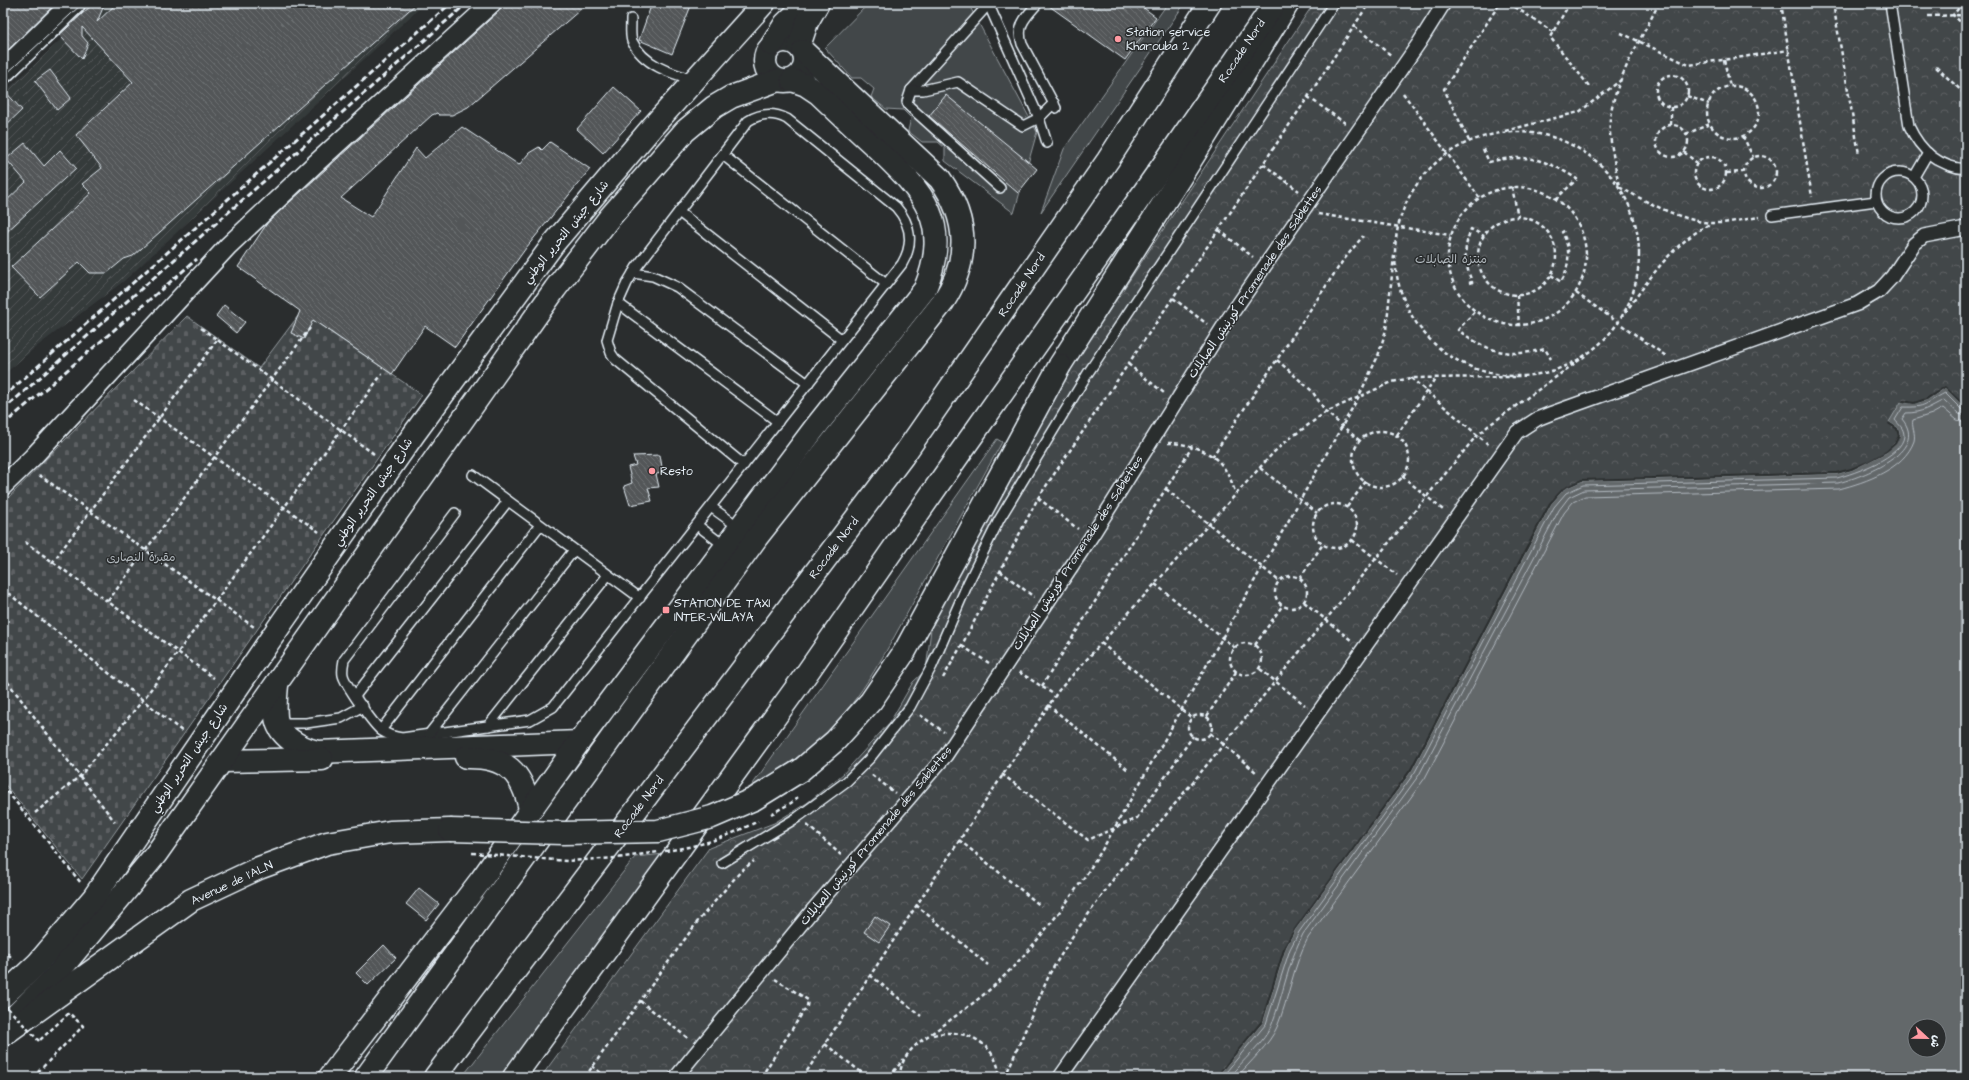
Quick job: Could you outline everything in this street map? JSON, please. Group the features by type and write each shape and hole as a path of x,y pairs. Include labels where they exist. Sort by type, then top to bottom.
{"main road":[{"path":"3,72 74,3"},
{"path":"330,1077 481,880 579,742 814,429 925,289 931,275 934,256 933,225 929,210 916,187 818,93 806,85 771,76 765,64 765,57 785,24 807,3"},
{"path":"3,1028 55,976 117,904 156,854 277,685 555,289 610,217 699,118 731,98 797,77 804,68 805,62 801,49 807,22 818,3"},
{"name":"Rocade Nord","path":"435,1077 903,456 1108,160 1210,3"},
{"name":"Rocade Nord","path":"514,1077 807,673 960,453 1162,168 1275,3"},
{"name":"Rocade Nord","path":"450,830 564,833 658,831 712,816 747,802 801,770 835,741 872,701 905,651 1060,365 1179,179 1288,3"},
{"name":"شارع جيش التحرير الوطني","path":"3,996 38,963 94,897 283,621 410,440 554,244 653,126 696,80 760,5"},
{"path":"366,1077 758,537 943,302 954,283 962,257 963,240 961,224 949,193 940,179 801,49 789,41 783,40 772,45"},
{"path":"277,685 276,718 278,723 286,736 292,742 317,752 579,742"},
{"path":"223,761 479,757 498,762 514,773 526,790 530,809"},
{"name":"Avenue de l'ALN","path":"3,1035 191,900 259,868 327,843 390,832 450,830"}],"street":[{"path":"3,486 33,457 228,246 314,164 492,3"},
{"name":"كورنيش الصابلات Promenade des Sablettes","path":"676,1077 852,864 942,760 1045,606 1219,333 1444,3"},
{"path":"1060,1077 1517,432 1537,419 1857,304 1879,291 1892,277 1914,244 1924,236 1966,228"}],"lane":[{"path":"912,90 923,90 958,82 1019,125 1027,125 1039,118 1055,106 1022,44 1019,34 1022,23 1038,3"},
{"path":"722,864 798,817 847,781 870,758 906,713 932,666 971,578 999,520 1088,373 1334,3"},
{"path":"1890,3 1908,121 1914,136 1928,153 1942,163 1954,168 1966,169"},
{"path":"1000,188 909,106 908,97 912,90 988,4 1039,118 1048,143"},
{"path":"631,19 632,41 648,62 674,75 696,80"},
{"path":"455,513 344,660 342,667 343,677 355,696 381,730 402,738 530,720 553,707 640,598 902,264 909,248 909,231 902,214 896,207 787,120 774,114 760,115 748,121 633,273 618,303 608,340 610,353 744,465"},
{"path":"1914,177 1928,153"},
{"path":"723,155 886,284"},
{"path":"1900,171 1914,177 1919,182 1922,195 1917,210 1911,216 1902,218 1894,218 1886,215 1880,209 1876,201 1875,192 1878,184 1891,172 1900,171"},
{"path":"1772,215 1876,201"},
{"path":"679,212 842,340"},
{"path":"633,273 653,276 677,287 808,384"},
{"path":"618,303 778,422"},
{"path":"473,476 640,598"},
{"path":"355,696 508,501"},
{"path":"711,507 740,528"},
{"path":"381,730 540,525"},
{"path":"697,525 726,547"},
{"path":"429,734 574,550"},
{"path":"488,726 608,575"},
{"path":"278,723 306,723 341,718 363,706"}],"path":[{"path":"942,679 962,646 1038,498 1263,164 1369,3"},
{"path":"1469,141 1444,89 1500,3"},
{"path":"1509,3 1554,32"},
{"path":"1570,3 1550,38 1589,86"},
{"path":"1619,188 1610,119 1621,80 1659,3"},
{"path":"1781,3 1814,209"},
{"path":"1833,3 1859,154"},
{"path":"1953,15 1964,3"},
{"path":"1953,15 1966,27"},
{"path":"1928,16 1966,15"},
{"path":"1354,26 1403,65"},
{"path":"1621,33 1689,65 1789,50"},
{"path":"1724,60 1730,86"},
{"path":"1936,67 1966,95"},
{"path":"1670,74 1681,77 1687,85 1688,96 1681,104 1671,107 1661,103 1656,94 1657,83 1665,76 1670,74"},
{"path":"889,1077 916,1044 996,984 1012,968 1064,906 1086,875 1114,828 1358,398 1378,356 1386,330 1398,227 1403,209 1414,188 1428,169 1447,153 1469,141 1489,134 1578,112 1621,80"},
{"path":"1730,86 1743,89 1750,93 1758,107 1757,123 1752,130 1743,136 1727,138 1719,134 1710,124 1707,111 1709,104 1713,95 1720,90 1730,86"},
{"path":"1308,96 1357,132"},
{"path":"1688,96 1709,104"},
{"path":"1406,98 1479,197"},
{"path":"1671,107 1671,125"},
{"path":"1686,134 1710,124"},
{"path":"1671,125 1680,127 1686,134 1687,146 1684,152 1676,157 1670,158 1665,156 1657,149 1657,134 1665,126 1671,125"},
{"path":"1489,134 1512,131 1536,132 1559,138 1580,148 1599,163 1619,188 1628,202 1636,225 1639,250 1637,275 1631,299 1618,322"},
{"path":"1743,136 1753,157"},
{"path":"1483,150 1489,162 1518,157 1533,158 1560,168 1577,178 1556,199"},
{"path":"1684,152 1697,163"},
{"path":"1763,156 1772,162 1776,172 1773,182 1764,188 1753,187 1745,180 1743,172 1745,164 1753,157 1763,156"},
{"path":"1714,157 1723,163 1727,173 1723,183 1714,189 1704,188 1699,185 1694,176 1697,163 1704,158 1714,157"},
{"path":"1263,164 1310,200"},
{"path":"1727,173 1743,172"},
{"path":"1512,187 1518,218"},
{"path":"1512,187 1531,188 1552,196 1569,210 1581,229 1586,250 1584,272 1576,293 1560,311 1539,323 1519,326 1492,322 1474,312 1456,292 1448,270 1447,246 1455,223 1469,206 1479,197 1487,193 1512,187"},
{"path":"1619,188 1674,214 1712,223"},
{"path":"1321,215 1450,235"},
{"path":"1004,1077 1050,973 1072,937 1115,877 1426,496 1478,435 1488,426 1585,356 1604,340 1655,272 1681,243 1697,230 1712,223 1772,215"},
{"path":"1511,218 1518,218 1536,222 1546,230 1552,240 1556,252 1555,264 1551,275 1543,285 1534,292 1508,295 1496,290 1486,280 1479,268 1478,255 1484,236 1488,230 1498,222 1511,218"},
{"path":"1469,283 1472,282 1466,264 1465,251 1467,239 1471,228 1484,236"},
{"path":"1218,230 1264,266"},
{"path":"1551,275 1560,282 1563,278 1569,254 1567,242 1562,232 1566,230"},
{"path":"1212,457 1342,262 1362,236"},
{"path":"1394,256 1397,279 1404,302 1415,322 1430,341 1448,356 1469,367 1491,374 1515,377"},
{"path":"1576,293 1682,367"},
{"path":"1517,295 1519,326"},
{"path":"1173,298 1219,333"},
{"path":"1474,312 1458,330 1474,342 1488,349 1503,352 1519,353 1545,349 1551,359"},
{"path":"201,328 374,454"},
{"path":"108,601 310,328"},
{"path":"52,563 217,340"},
{"path":"803,1077 1055,695 1236,494 1289,439 1326,412 1392,382 1411,378 1515,377 1539,375 1563,368 1585,356"},
{"path":"1277,360 1312,391 1326,412 1360,441"},
{"path":"1128,364 1175,402"},
{"path":"35,813 80,776 143,700 382,374"},
{"path":"1397,435 1436,377"},
{"path":"1411,378 1500,454"},
{"path":"134,400 319,532"},
{"path":"1386,430 1397,435 1404,442 1409,452 1409,463 1402,476 1398,481 1389,486 1380,487 1366,481 1356,471 1353,461 1354,451 1360,441 1365,435 1375,431 1386,430"},
{"path":"1149,443 1180,444 1192,447 1212,457 1226,471 1236,494"},
{"path":"1042,686 1192,447"},
{"path":"1260,468 1317,513"},
{"path":"39,474 215,601 254,627"},
{"path":"1402,476 1454,519"},
{"path":"1347,507 1366,481"},
{"path":"1166,489 1279,582"},
{"path":"1038,498 1089,538"},
{"path":"1332,503 1342,504 1347,507 1355,515 1358,524 1356,533 1352,540 1344,546 1334,548 1323,544 1318,540 1313,531 1313,522 1317,513 1324,506 1332,503"},
{"path":"1352,540 1408,584"},
{"path":"25,542 52,563 108,601 214,678"},
{"path":"1300,578 1323,544"},
{"path":"1000,570 1045,606"},
{"path":"1288,575 1300,578 1307,587 1308,594 1304,602 1300,606 1293,609 1282,606 1275,598 1274,591 1281,578 1288,575"},
{"path":"1155,584 1235,648"},
{"path":"3,589 184,733"},
{"path":"1304,602 1362,650"},
{"path":"1255,645 1282,606"},
{"path":"1101,643 1192,718"},
{"path":"1243,643 1255,645 1262,653 1263,661 1260,669 1254,674 1246,676 1236,672 1230,661 1231,653 1235,648 1243,643"},
{"path":"962,646 1001,671"},
{"path":"1260,669 1317,714"},
{"path":"1018,671 1055,695"},
{"path":"1206,716 1236,672"},
{"path":"3,676 115,822"},
{"path":"1048,705 1128,770"},
{"path":"914,720 923,709"},
{"path":"919,715 956,740"},
{"path":"1196,715 1206,716 1211,722 1212,728 1210,733 1205,737 1199,738 1193,736 1189,731 1189,725 1192,718 1196,715"},
{"path":"1210,733 1268,782"},
{"path":"1002,774 1088,840 1137,818 1193,736"},
{"path":"868,772 906,802"},
{"path":"3,786 82,884"},
{"path":"804,822 852,864"},
{"path":"959,840 1041,906"},
{"path":"585,1077 698,921 741,871 760,856"},
{"path":"916,905 988,965"},
{"path":"3,959 8,954 13,959 18,953"},
{"path":"761,1077 807,1006 808,1000 763,971"},
{"path":"870,975 921,1016"},
{"path":"640,1001 700,1047"},
{"path":"3,1003 39,1041 69,1013 83,1026 33,1077"},
{"path":"930,1035 946,1031 957,1032 979,1040 991,1052 999,1068 1000,1077"},
{"path":"825,1044 866,1076"},
{"path":"900,1077 906,1057"},
{"path":"592,1066 606,1077"}],"shaded area":[{"path":"100,3 425,3 124,281 36,347 3,375 3,94"}],"green space":[{"path":"869,3 967,3 969,5 1037,132 1014,213 945,161 945,148 938,142 922,142 908,131 911,118 903,110 886,109 871,97 874,89 861,78 852,78 825,48"},
{"path":"1168,3 1185,3 1041,212 1064,149"},
{"name":"منتزه الصابلات","path":"1314,3 1966,3 1966,409 1945,388 1927,400 1898,428 1900,436 1887,452 1422,752 1263,1022 1217,1077 541,1077 709,848 774,823 807,803 843,774 890,722 913,682 926,670 932,621 1069,371"},
{"name":"مقبرة النصارى","path":"301,312 422,395 82,879 3,782 3,503 187,316 259,368"},
{"path":"997,439 1002,442 874,672 850,706 813,745 777,772 748,791"},
{"path":"665,854 501,1077 462,1077 635,857"}],"water":[{"path":"1945,388 1966,409 1966,1077 1217,1077 1263,1022 1286,947 1295,930 1412,770 1551,504 1564,489 1582,481 1837,474 1852,470 1887,452 1900,436 1898,428 1889,422 1901,402 1914,403 1925,401"}],"pier":[{"path":"1945,386 1966,406 1966,409 1945,388 1927,400 1914,404 1901,402 1903,400 1914,402 1926,398"},
{"path":"1889,422 1898,428 1900,436 1896,444 1887,452 1868,462 1852,470 1837,474 1582,481 1564,489 1551,504 1412,770 1295,930 1286,947 1263,1022 1217,1077 1215,1077 1261,1021 1284,946 1294,929 1410,769 1549,503 1563,488 1582,479 1836,472 1868,461 1886,451 1894,443 1898,436 1896,429 1888,424"}],"building":[{"path":"3,3 56,3 3,55"},
{"path":"86,3 105,3 97,22 117,3 417,3 133,256 124,259 107,273 90,273 79,262 40,297 11,267 91,193 82,184 102,168 76,135 133,82 82,27 82,36 88,43 82,59 59,35 83,12"},
{"path":"502,3 588,3 468,107 452,115 439,115 437,113 432,115 341,198 371,217 416,148 425,158 462,127 519,165 529,153 539,147 542,150 550,142 590,169 526,248 455,347 425,326 392,374 313,320 304,339 291,333 300,311 238,267 268,222 499,11"},
{"path":"652,3 692,3 672,54 639,40"},
{"name":"Station service Kharouba 2","path":"1045,3 1137,3 1156,17 1125,60"},
{"path":"50,70 71,98 57,110 35,81"},
{"path":"614,87 641,111 603,153 577,129"},
{"path":"3,89 22,110 3,128"},
{"path":"946,95 1037,169 1018,193 929,116"},
{"path":"25,143 44,166 60,150 76,168 3,235 3,204 26,182 6,159"},
{"path":"224,305 245,322 236,333 216,316"},
{"path":"660,455 663,473 656,474 659,487 648,488 652,501 630,505 624,486 632,483 628,467 636,465 633,456"},
{"path":"419,888 439,904 426,920 406,904"},
{"path":"875,916 890,926 879,942 864,932"},
{"path":"384,945 396,958 368,985 356,973"}],"tram line":[{"path":"3,77 83,3"},
{"path":"3,87 94,3"}],"railway":[{"path":"3,397 451,3"},
{"path":"3,410 467,3"},
{"path":"3,425 197,259"}],"place":[{"name":"Station service Kharouba 2","path":"1118,39"},
{"name":"Resto","path":"652,471"},
{"name":"STATION DE TAXI INTER-WILAYA","path":"666,610"}]}
